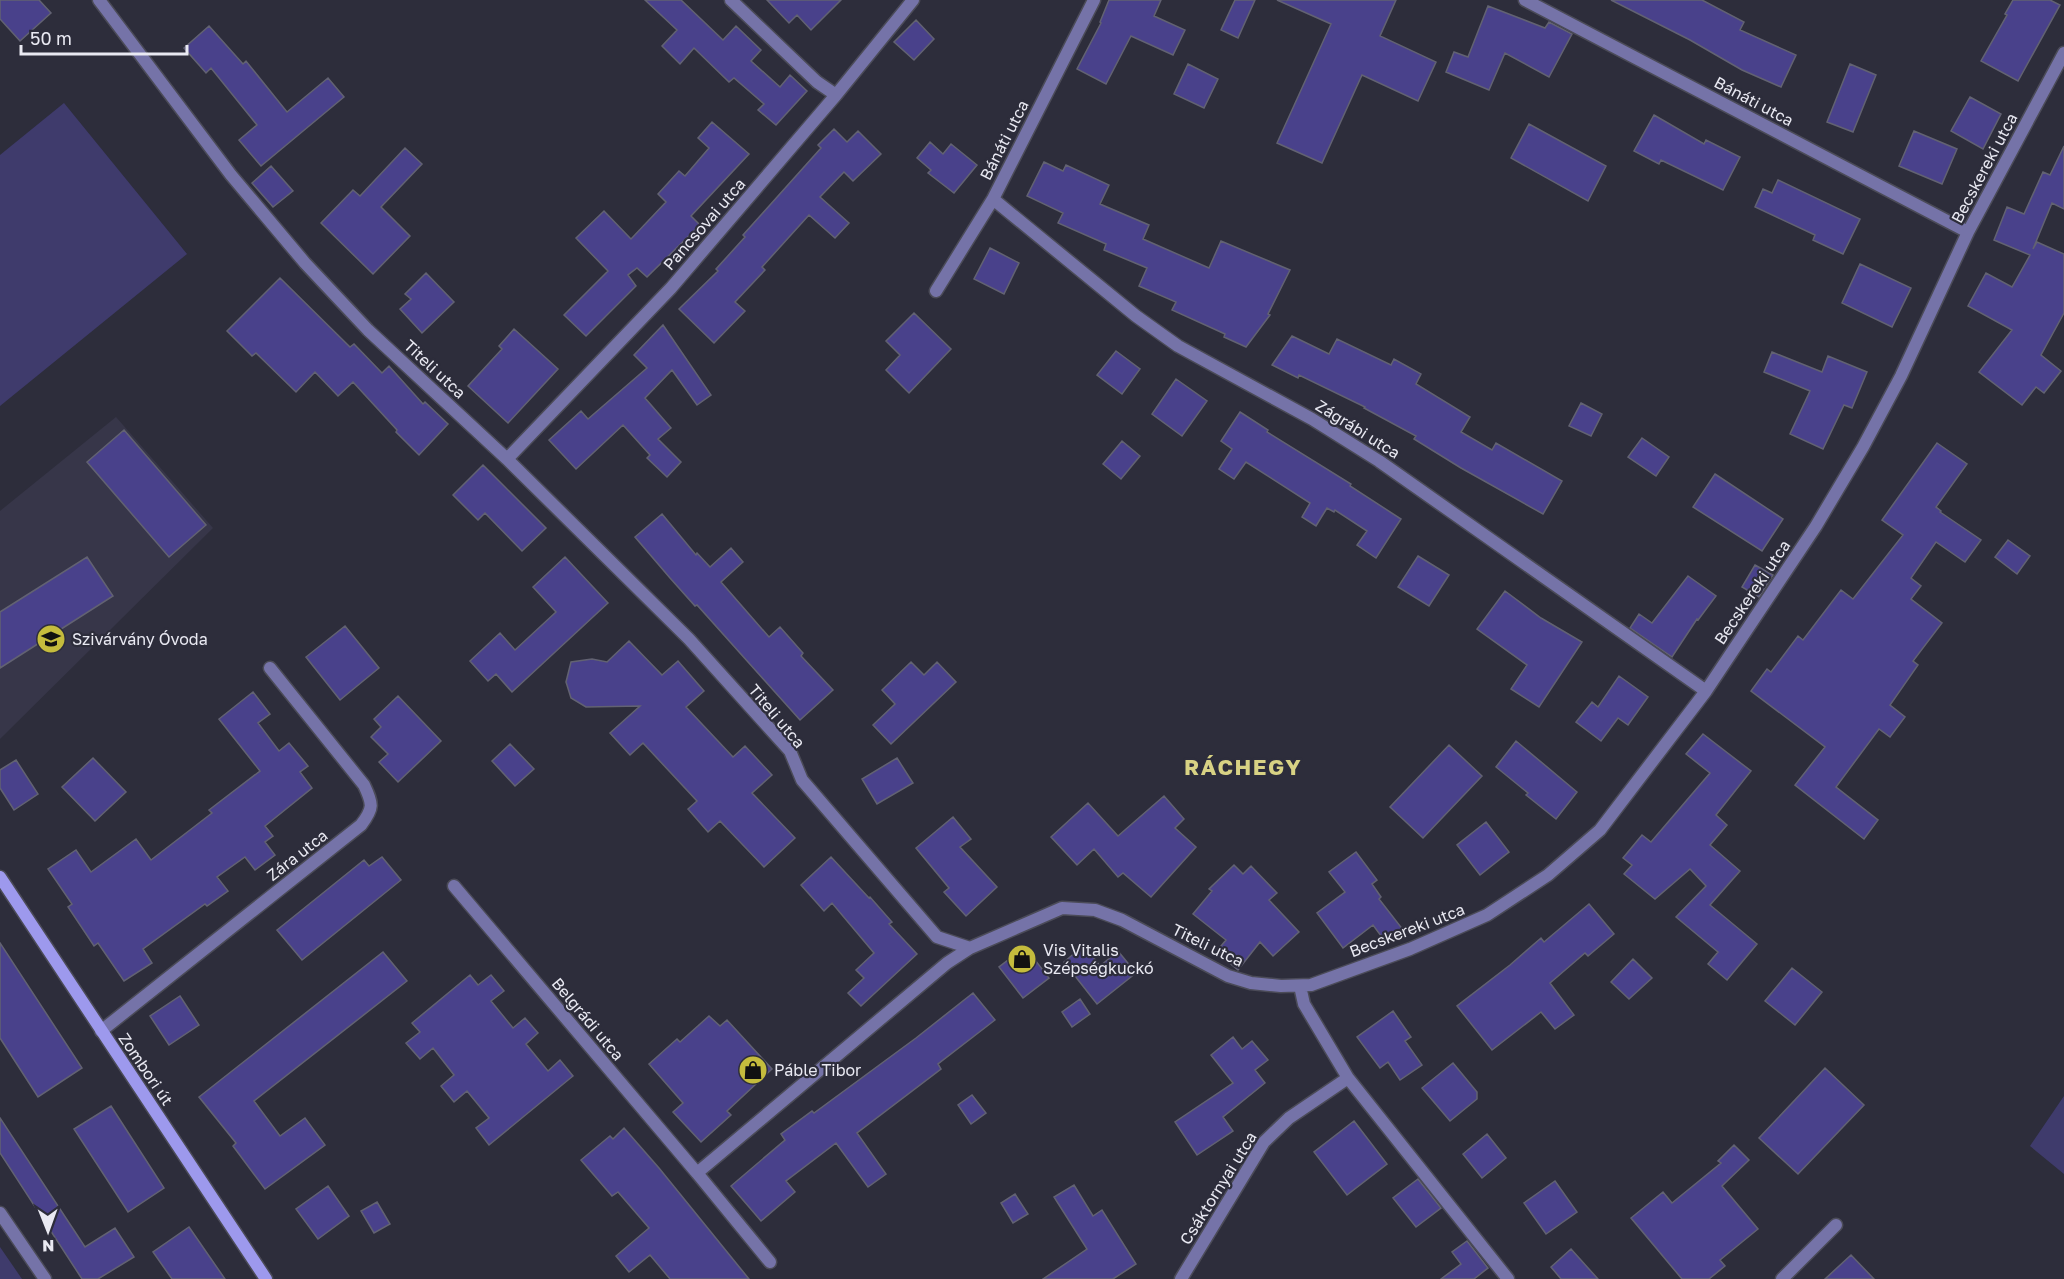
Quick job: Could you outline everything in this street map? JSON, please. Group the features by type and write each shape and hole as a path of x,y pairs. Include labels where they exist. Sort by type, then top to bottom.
{"street":[{"name":"Titeli utca","path":"99,0 231,176 305,263 368,330 507,459 689,639 790,751 802,780 937,937 970,948 1062,908 1095,910 1122,920 1228,976 1251,983 1300,986"},
{"path":"730,0 817,82 836,95"},
{"name":"Pancsovai utca","path":"507,459 671,288 914,0"},
{"name":"Bánáti utca","path":"936,291 993,199 1094,0"},
{"name":"Bánáti utca","path":"1525,0 1968,232"},
{"name":"Becskereki utca","path":"1300,986 1311,985 1410,949 1487,915 1548,875 1600,830 1706,691 1816,526 1863,447 1901,376 1968,232 2064,53"},
{"name":"Zágrábi utca","path":"993,199 1136,316 1178,346 1312,419 1378,460 1706,691"},
{"name":"Zára utca","path":"101,1031 361,825 371,812 371,799 364,785 270,668"},
{"name":"Zombori út","path":"0,877 266,1279"},
{"name":"Belgrádi utca","path":"454,886 770,1262"},
{"path":"697,1173 946,963 970,948"},
{"path":"1300,986 1304,1004 1348,1078 1508,1279"},
{"name":"Csáktornyai utca","path":"1181,1279 1264,1142 1289,1118 1348,1078"},
{"path":"0,1213 45,1279"},
{"path":"1782,1279 1836,1225"}],"shaded area":[{"path":"64,103 187,254 0,406 0,155"},
{"name":"Szivárvány Óvoda","path":"116,417 213,528 0,739 0,511"},
{"path":"2064,1096 2064,1174 2030,1146"},
{"path":"0,1247 22,1279 0,1279"}],"building":[{"path":"0,0 39,0 51,13 20,41 0,19"},
{"path":"645,0 681,0 723,40 736,26 761,50 751,61 780,87 790,75 807,91 776,125 758,110 764,104 734,78 729,82 694,48 680,64 662,46 677,30"},
{"path":"767,0 841,0 811,30 797,15 789,23"},
{"path":"1109,0 1161,0 1154,16 1185,30 1173,55 1131,36 1106,84 1077,69 1101,23"},
{"path":"1235,0 1255,0 1238,38 1221,30"},
{"path":"1277,0 1396,0 1380,36 1436,62 1418,101 1362,75 1322,163 1277,143 1331,24"},
{"path":"1611,0 1702,0 1744,22 1740,30 1796,55 1781,87 1742,70 1690,40"},
{"path":"2013,0 2050,0 2060,5 2018,81 1981,61"},
{"path":"1488,6 1545,28 1549,22 1572,34 1549,77 1505,53 1489,90 1446,72 1454,52 1468,57"},
{"path":"916,20 934,39 914,60 894,42"},
{"path":"209,26 243,64 246,61 287,112 328,78 344,97 261,166 239,140 257,125 211,68 206,73 184,48"},
{"path":"1188,64 1218,79 1204,108 1174,94"},
{"path":"1850,64 1876,75 1853,132 1827,122"},
{"path":"1970,97 2001,114 1983,149 1951,131"},
{"path":"1654,115 1704,144 1706,140 1740,157 1723,190 1661,160 1659,164 1634,151"},
{"path":"712,122 749,154 691,216 700,225 647,277 637,268 628,275 636,286 586,336 564,315 608,271 576,238 604,211 631,239 666,202 658,194 679,171 685,176 709,148 698,138"},
{"path":"1529,124 1606,166 1588,201 1511,158"},
{"path":"834,129 847,142 858,131 881,154 853,181 844,172 820,197 849,223 835,238 809,215 762,267 765,270 735,302 745,311 714,343 679,309 718,271 716,269 745,237 743,235 821,148 818,145"},
{"path":"1914,131 1957,149 1942,184 1899,166"},
{"path":"930,142 943,154 951,144 977,165 954,193 928,173 931,170 917,158"},
{"path":"2064,146 2064,209 2052,203 2033,249 2037,242 2064,254 2064,313 2041,355 2061,371 2044,393 2036,387 2022,405 1979,372 2012,330 1968,306 1986,273 2012,287 2030,255 1994,240 2007,207 2024,214 2043,172 2050,175"},
{"path":"405,148 422,164 381,207 410,236 373,274 321,223 353,190 360,196"},
{"path":"1044,162 1063,171 1066,165 1109,185 1100,204 1149,225 1143,239 1209,268 1221,241 1290,270 1268,314 1270,315 1246,347 1224,337 1225,334 1172,310 1176,302 1139,286 1147,268 1104,250 1106,244 1058,223 1063,213 1027,196"},
{"path":"271,166 293,191 273,207 252,183"},
{"path":"1778,180 1860,219 1843,254 1813,240 1815,235 1755,207 1763,189 1772,193"},
{"path":"990,248 1019,263 1004,294 974,279"},
{"path":"1860,264 1911,288 1892,327 1842,303"},
{"path":"426,273 454,302 422,333 400,309 411,299 405,294"},
{"path":"280,278 350,347 354,344 382,373 389,366 423,404 425,402 448,424 419,455 353,382 338,396 315,372 296,392 256,353 252,356 227,331"},
{"path":"914,313 951,349 909,393 886,370 900,355 886,341"},
{"path":"663,325 711,395 697,405 672,370 645,398 671,428 658,439 681,462 667,477 647,458 650,455 623,425 576,469 549,440 581,411 588,419 647,368 634,355"},
{"path":"514,329 558,369 508,423 468,386 502,349 499,346"},
{"path":"1292,336 1329,354 1337,339 1391,365 1394,359 1421,374 1416,384 1470,417 1461,432 1492,450 1496,443 1562,481 1543,514 1461,468 1414,439 1416,436 1365,407 1299,375 1298,378 1272,365"},
{"path":"1116,351 1140,369 1122,394 1097,375"},
{"path":"1772,352 1822,372 1828,356 1867,372 1852,408 1844,405 1823,449 1790,434 1810,391 1764,372"},
{"path":"1176,379 1207,401 1182,436 1152,414"},
{"path":"1581,403 1602,414 1591,436 1569,426"},
{"path":"1240,412 1401,519 1376,558 1357,545 1367,531 1335,510 1334,512 1327,508 1316,526 1302,517 1310,503 1246,462 1234,479 1219,469 1232,449 1221,441"},
{"path":"124,430 206,525 169,557 87,462"},
{"path":"1642,438 1669,457 1656,476 1628,457"},
{"path":"1122,441 1140,456 1121,479 1103,464"},
{"path":"1937,443 1967,464 1936,507 1981,540 1965,562 1936,542 1911,578 1921,586 1911,599 1942,623 1913,661 1918,665 1890,705 1905,717 1890,737 1879,729 1836,787 1878,820 1864,839 1795,785 1825,747 1751,691 1767,669 1771,672 1798,636 1803,640 1841,590 1853,599 1903,535 1882,520"},
{"path":"483,465 546,528 522,551 485,513 478,520 453,495"},
{"path":"1715,474 1783,519 1762,551 1693,507"},
{"path":"662,514 696,555 697,553 710,567 731,548 743,562 721,582 769,637 780,627 803,653 801,656 833,690 800,720 635,537"},
{"path":"2008,540 2030,556 2017,574 1995,557"},
{"path":"1418,556 1449,575 1429,606 1398,587"},
{"path":"87,557 113,596 0,668 0,612"},
{"path":"565,557 608,603 512,692 496,674 488,681 470,661 500,633 515,650 556,612 533,587"},
{"path":"1755,565 1773,575 1759,597 1742,587"},
{"path":"1688,576 1716,596 1697,619 1672,657 1630,628 1639,614 1652,623"},
{"path":"1505,591 1541,618 1582,642 1539,707 1511,689 1527,665 1477,629"},
{"path":"345,626 379,668 340,700 306,657"},
{"path":"629,641 662,675 678,661 704,691 686,707 733,757 745,746 772,775 752,793 795,838 764,867 720,821 708,832 688,809 697,801 643,743 630,755 610,733 640,706 586,707 571,698 566,682 571,662 592,659 607,662"},
{"path":"911,662 924,675 937,662 956,682 891,744 873,725 895,704 882,690"},
{"path":"1619,676 1648,697 1628,725 1618,718 1601,741 1576,722 1592,702 1598,707"},
{"path":"253,692 270,714 258,723 279,751 289,743 308,766 300,772 312,788 265,826 273,836 265,842 275,855 255,870 245,857 217,877 228,891 207,906 205,904 143,949 152,963 124,981 98,943 94,946 68,907 72,904 48,869 76,850 91,872 136,839 151,860 212,813 209,810 260,771 219,719"},
{"path":"398,696 441,741 398,782 379,762 388,754 371,737 381,727 374,719"},
{"path":"1703,734 1751,771 1716,815 1727,825 1710,845 1740,871 1710,905 1757,944 1727,980 1708,964 1718,952 1676,917 1706,886 1690,869 1655,899 1624,874 1632,865 1623,858 1642,835 1651,842 1710,773 1686,754"},
{"path":"1516,741 1577,792 1556,819 1496,767"},
{"path":"510,744 534,769 515,786 492,761"},
{"path":"1449,745 1482,776 1423,838 1390,807"},
{"path":"93,758 126,792 95,821 62,787"},
{"path":"897,758 913,783 877,804 862,779"},
{"path":"16,760 38,794 14,810 0,788 0,770"},
{"path":"1164,796 1184,819 1175,828 1196,847 1151,897 1123,873 1118,877 1094,849 1077,865 1051,837 1088,803 1118,836"},
{"path":"953,817 971,839 960,847 997,887 966,916 944,892 949,888 916,848"},
{"path":"1486,822 1509,852 1480,875 1457,845"},
{"path":"1356,852 1377,880 1372,884 1381,897 1379,899 1404,931 1387,944 1373,925 1343,948 1317,913 1345,892 1329,872"},
{"path":"382,857 401,880 302,960 277,930 364,860 369,866"},
{"path":"831,857 870,897 892,922 889,924 917,954 861,1006 848,993 864,978 856,970 874,953 832,903 824,911 801,885"},
{"path":"1234,865 1243,874 1251,866 1277,893 1269,900 1299,932 1273,956 1260,942 1238,970 1216,952 1226,940 1193,914 1212,891 1209,889"},
{"path":"1589,904 1614,934 1588,956 1585,953 1550,983 1574,1015 1555,1029 1541,1012 1492,1050 1457,1006 1541,938 1544,942"},
{"path":"0,943 82,1068 38,1097 0,1038"},
{"path":"1084,945 1100,966 1118,951 1136,973 1097,1004 1064,962"},
{"path":"1025,947 1049,978 1023,998 999,967"},
{"path":"383,952 407,981 254,1101 280,1136 305,1118 325,1145 265,1189 233,1146 236,1143 199,1097"},
{"path":"1633,959 1652,978 1629,999 1611,982"},
{"path":"1792,968 1822,992 1795,1025 1765,1001"},
{"path":"470,975 478,985 491,975 504,991 491,1001 513,1028 525,1018 538,1033 526,1044 548,1071 560,1060 573,1076 489,1145 476,1128 489,1118 467,1091 454,1102 441,1086 454,1075 433,1048 420,1059 406,1043 420,1032 412,1023"},
{"path":"973,993 995,1020 938,1064 941,1069 857,1133 886,1174 868,1187 836,1143 786,1181 795,1192 761,1221 731,1186 785,1140 781,1134 812,1111 814,1113"},
{"path":"180,996 199,1025 169,1045 150,1016"},
{"path":"1080,999 1090,1014 1072,1027 1062,1012"},
{"path":"1393,1011 1411,1037 1405,1041 1422,1065 1400,1080 1388,1062 1380,1068 1357,1037"},
{"path":"709,1016 720,1026 727,1020 772,1069 727,1111 731,1115 701,1142 673,1112 683,1103 649,1064 677,1039 680,1042"},
{"path":"1233,1037 1242,1049 1252,1041 1268,1060 1255,1070 1265,1083 1223,1117 1233,1131 1197,1155 1175,1122 1233,1083 1211,1055"},
{"path":"1453,1063 1477,1092 1477,1099 1450,1121 1422,1088"},
{"path":"1825,1068 1864,1105 1798,1174 1759,1138"},
{"path":"972,1095 986,1113 971,1124 958,1105"},
{"path":"111,1106 164,1188 128,1212 74,1129"},
{"path":"0,1118 85,1247 115,1228 134,1257 98,1279 82,1279 0,1153"},
{"path":"1354,1121 1387,1164 1347,1195 1314,1152"},
{"path":"624,1128 749,1279 670,1279 650,1255 629,1272 616,1256 649,1228 618,1192 612,1196 581,1160 610,1136 613,1139"},
{"path":"1487,1134 1506,1158 1482,1178 1463,1154"},
{"path":"1734,1145 1749,1160 1722,1186 1758,1229 1720,1260 1725,1266 1709,1279 1682,1279 1631,1218 1663,1192 1672,1203 1721,1163 1718,1161"},
{"path":"1418,1179 1441,1208 1416,1227 1393,1198"},
{"path":"1555,1181 1577,1212 1546,1234 1524,1203"},
{"path":"1074,1185 1093,1216 1102,1210 1136,1264 1113,1279 1043,1279 1087,1249 1054,1197"},
{"path":"328,1186 349,1216 318,1239 296,1209"},
{"path":"1015,1194 1028,1214 1013,1223 1001,1203"},
{"path":"377,1202 390,1224 374,1233 361,1211"},
{"path":"189,1227 225,1279 172,1279 153,1252"},
{"path":"1467,1241 1488,1268 1474,1279 1441,1279 1461,1264 1452,1252"},
{"path":"1571,1249 1598,1279 1561,1279 1551,1267"},
{"path":"1851,1255 1874,1279 1825,1279"}],"place":[{"name":"Szivárvány Óvoda","path":"51,639"},
{"name":"Vis Vitalis Szépségkuckó","path":"1022,959"},
{"name":"Páble Tibor","path":"753,1070"}],"district":[{"name":"RÁCHEGY","path":"1243,766"}]}
